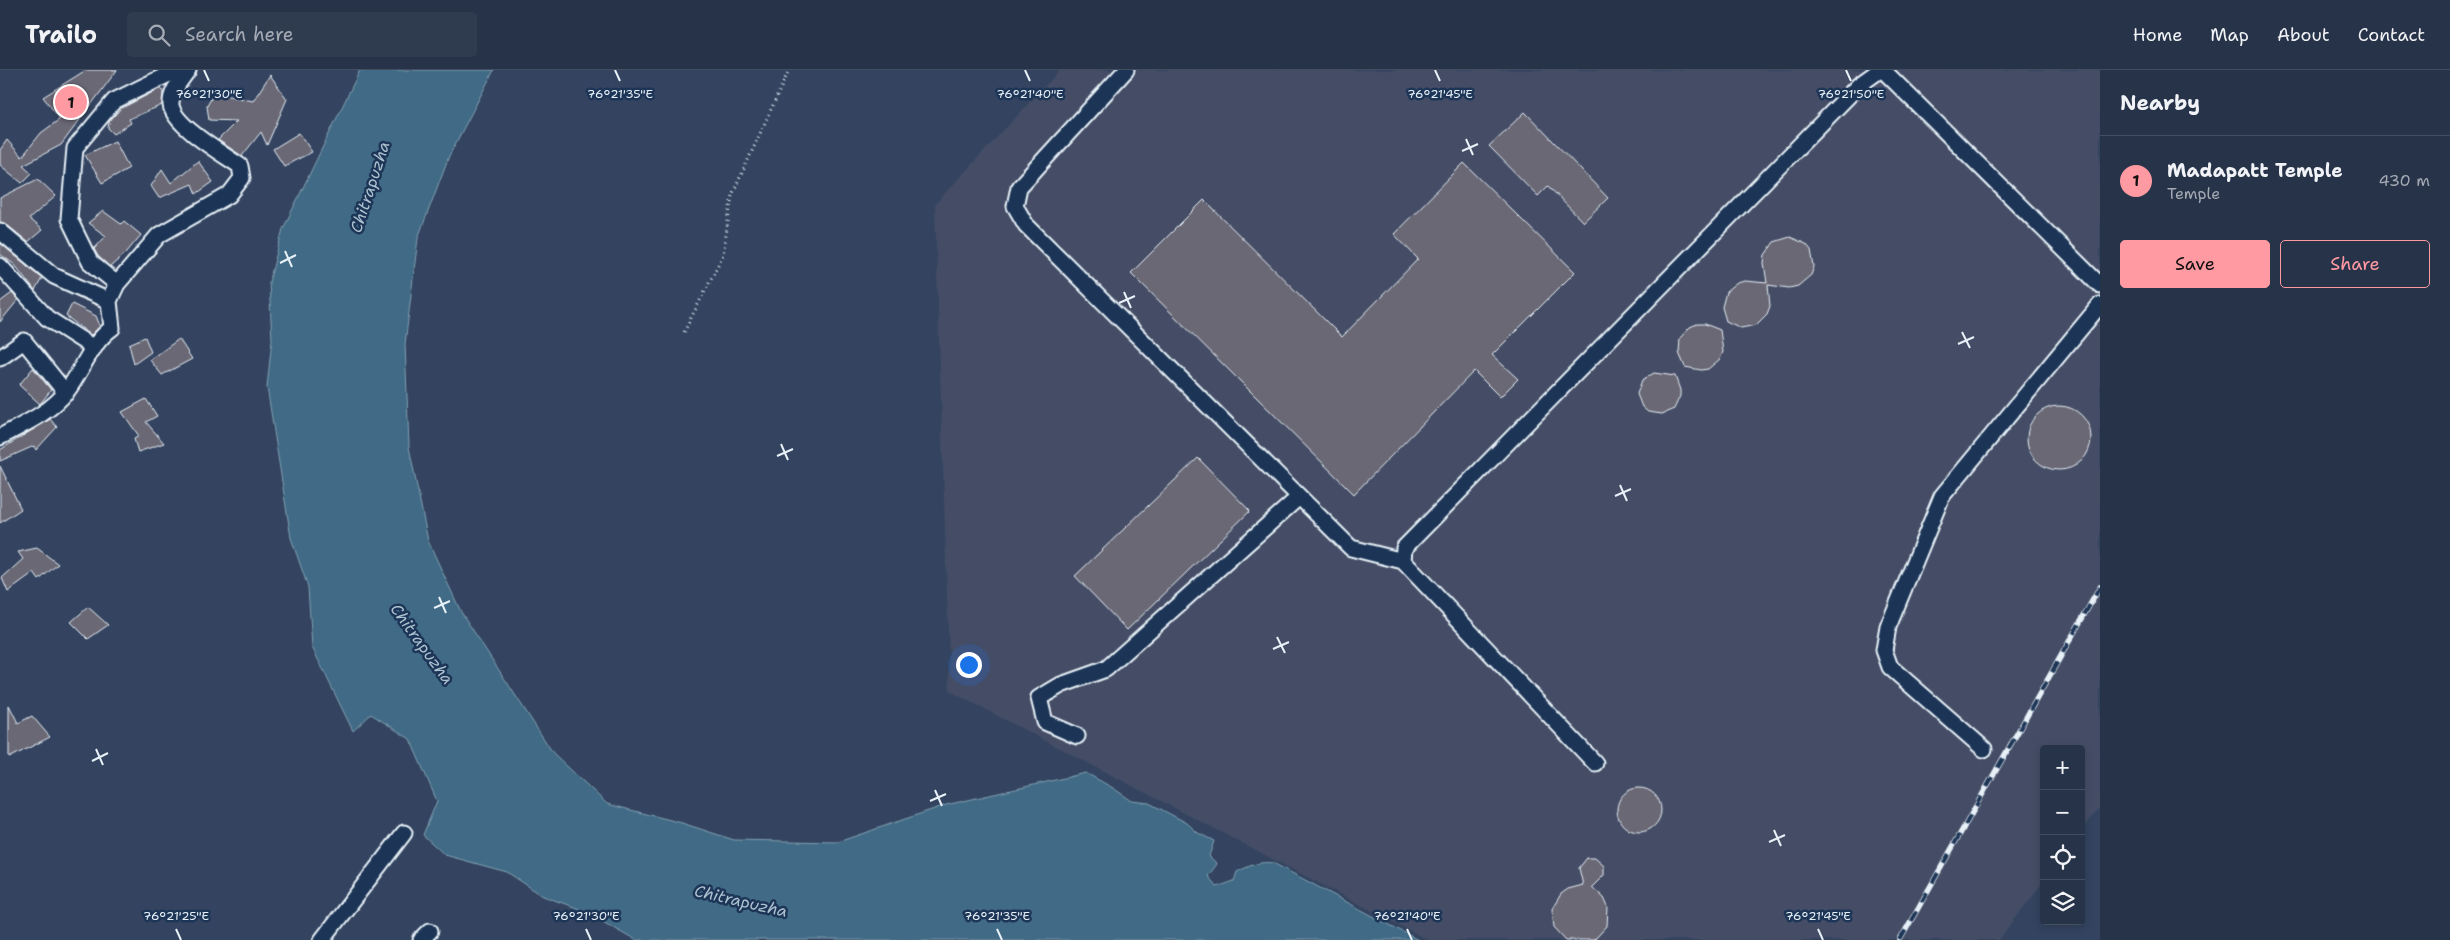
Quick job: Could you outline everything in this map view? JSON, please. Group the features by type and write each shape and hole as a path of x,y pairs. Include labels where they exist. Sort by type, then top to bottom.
{"street":[{"path":"117,284 90,262 69,219 75,148 114,101 177,70"},
{"path":"0,437 45,413 66,393 100,337 112,328 109,301 117,284 159,235 229,195 242,178 240,166 178,121 171,104 174,89 188,70"},
{"path":"1126,70 1019,187 1015,206 1026,225 1350,548 1403,561 1595,763"},
{"path":"1403,561 1404,548 1859,85 1882,70 2100,285"},
{"path":"0,231 54,276 109,301"},
{"path":"0,266 47,318 94,348"},
{"path":"1984,749 1890,667 1884,650 1888,627 1942,496 2100,305"},
{"path":"0,358 24,341 66,393"},
{"path":"1078,736 1044,722 1038,698 1061,685 1106,669 1299,497"},
{"path":"322,940 404,833"}],"path":[{"path":"684,332 723,255 732,195 789,70"}],"shaded area":[{"path":"1060,70 2100,70 2100,807 2085,827 2085,745 2040,745 2040,886 1999,940 1428,940 950,691 935,204"}],"water":[{"name":"Chitrapuzha","path":"360,70 494,70 449,156 418,238 405,344 409,447 428,541 461,612 553,753 607,804 682,823 734,840 838,842 946,805 1086,773 1132,801 1149,803 1187,823 1198,833 1214,841 1209,856 1217,864 1208,876 1217,887 1234,881 1237,872 1246,868 1259,863 1273,863 1418,940 636,940 585,911 543,896 507,872 445,855 423,835 437,801 410,739 371,714 353,731 312,647 308,587 291,538 267,387 272,340 269,282 283,229"}],"building":[{"path":"86,70 117,70 61,145 23,165 32,173 22,183 0,165 0,150 7,140 22,157 41,133 60,119 43,97"},
{"path":"270,75 287,99 267,145 261,132 242,156 218,140 237,121 209,120 207,106 214,93 253,101"},
{"path":"161,88 163,92 162,105 129,119 131,123 114,134 108,128 109,122 120,109"},
{"path":"1525,112 1608,198 1583,222 1548,186 1538,196 1489,146"},
{"path":"299,133 312,152 284,166 273,149"},
{"path":"115,141 129,168 102,183 85,155"},
{"path":"198,161 213,182 196,194 192,184 159,198 151,186 162,169 171,183"},
{"path":"1464,163 1575,272 1492,355 1518,379 1500,397 1474,371 1354,494 1131,273 1204,200 1342,337 1418,259 1394,234"},
{"path":"38,179 56,196 29,219 42,230 28,242 6,224 0,222 0,198"},
{"path":"103,211 121,224 124,221 141,235 126,253 110,267 98,256 94,249 106,236 88,223"},
{"path":"1790,237 1806,244 1811,250 1814,267 1811,275 1798,286 1789,288 1768,285 1770,306 1767,314 1756,325 1741,328 1726,321 1722,307 1726,292 1737,283 1745,281 1767,283 1764,263 1765,255 1774,242"},
{"path":"0,243 42,278 35,291 15,265 0,254"},
{"path":"12,293 18,300 0,322 0,302"},
{"path":"72,304 96,316 100,326 91,335 66,316"},
{"path":"1697,324 1705,324 1720,330 1723,352 1720,359 1708,369 1701,370 1685,367 1679,353 1680,338 1690,327"},
{"path":"145,337 151,352 134,364 129,344"},
{"path":"179,339 192,359 162,375 150,360"},
{"path":"33,368 51,390 40,404 19,385"},
{"path":"1654,373 1675,376 1680,390 1680,396 1674,409 1662,414 1648,412 1642,407 1637,394 1642,380"},
{"path":"146,399 157,416 146,422 164,443 138,452 134,439 139,436 122,412"},
{"path":"2059,406 2077,411 2082,415 2086,420 2091,438 2086,456 2082,461 2077,465 2059,470 2041,465 2036,461 2032,456 2027,438 2032,420 2036,415 2041,411"},
{"path":"50,419 57,427 36,450 34,446 0,461 0,450"},
{"path":"1198,458 1250,511 1127,630 1075,576"},
{"path":"0,466 21,509 0,523"},
{"path":"37,548 58,564 39,580 34,573 8,592 2,578 23,559 18,552"},
{"path":"88,607 108,625 88,639 71,622"},
{"path":"9,705 18,723 32,716 50,737 9,758"},
{"path":"1639,788 1651,792 1657,798 1661,810 1657,822 1651,828 1639,832 1627,828 1621,822 1617,810 1621,798 1627,792"},
{"path":"1587,858 1595,858 1604,866 1604,875 1592,887 1604,898 1608,907 1607,926 1594,940 1566,940 1554,927 1552,909 1561,894 1568,889 1583,885 1579,868"}],"railway":[{"path":"1900,940 2100,587"}],"place":[{"name":"Madapatt Temple","path":"71,102"}]}
